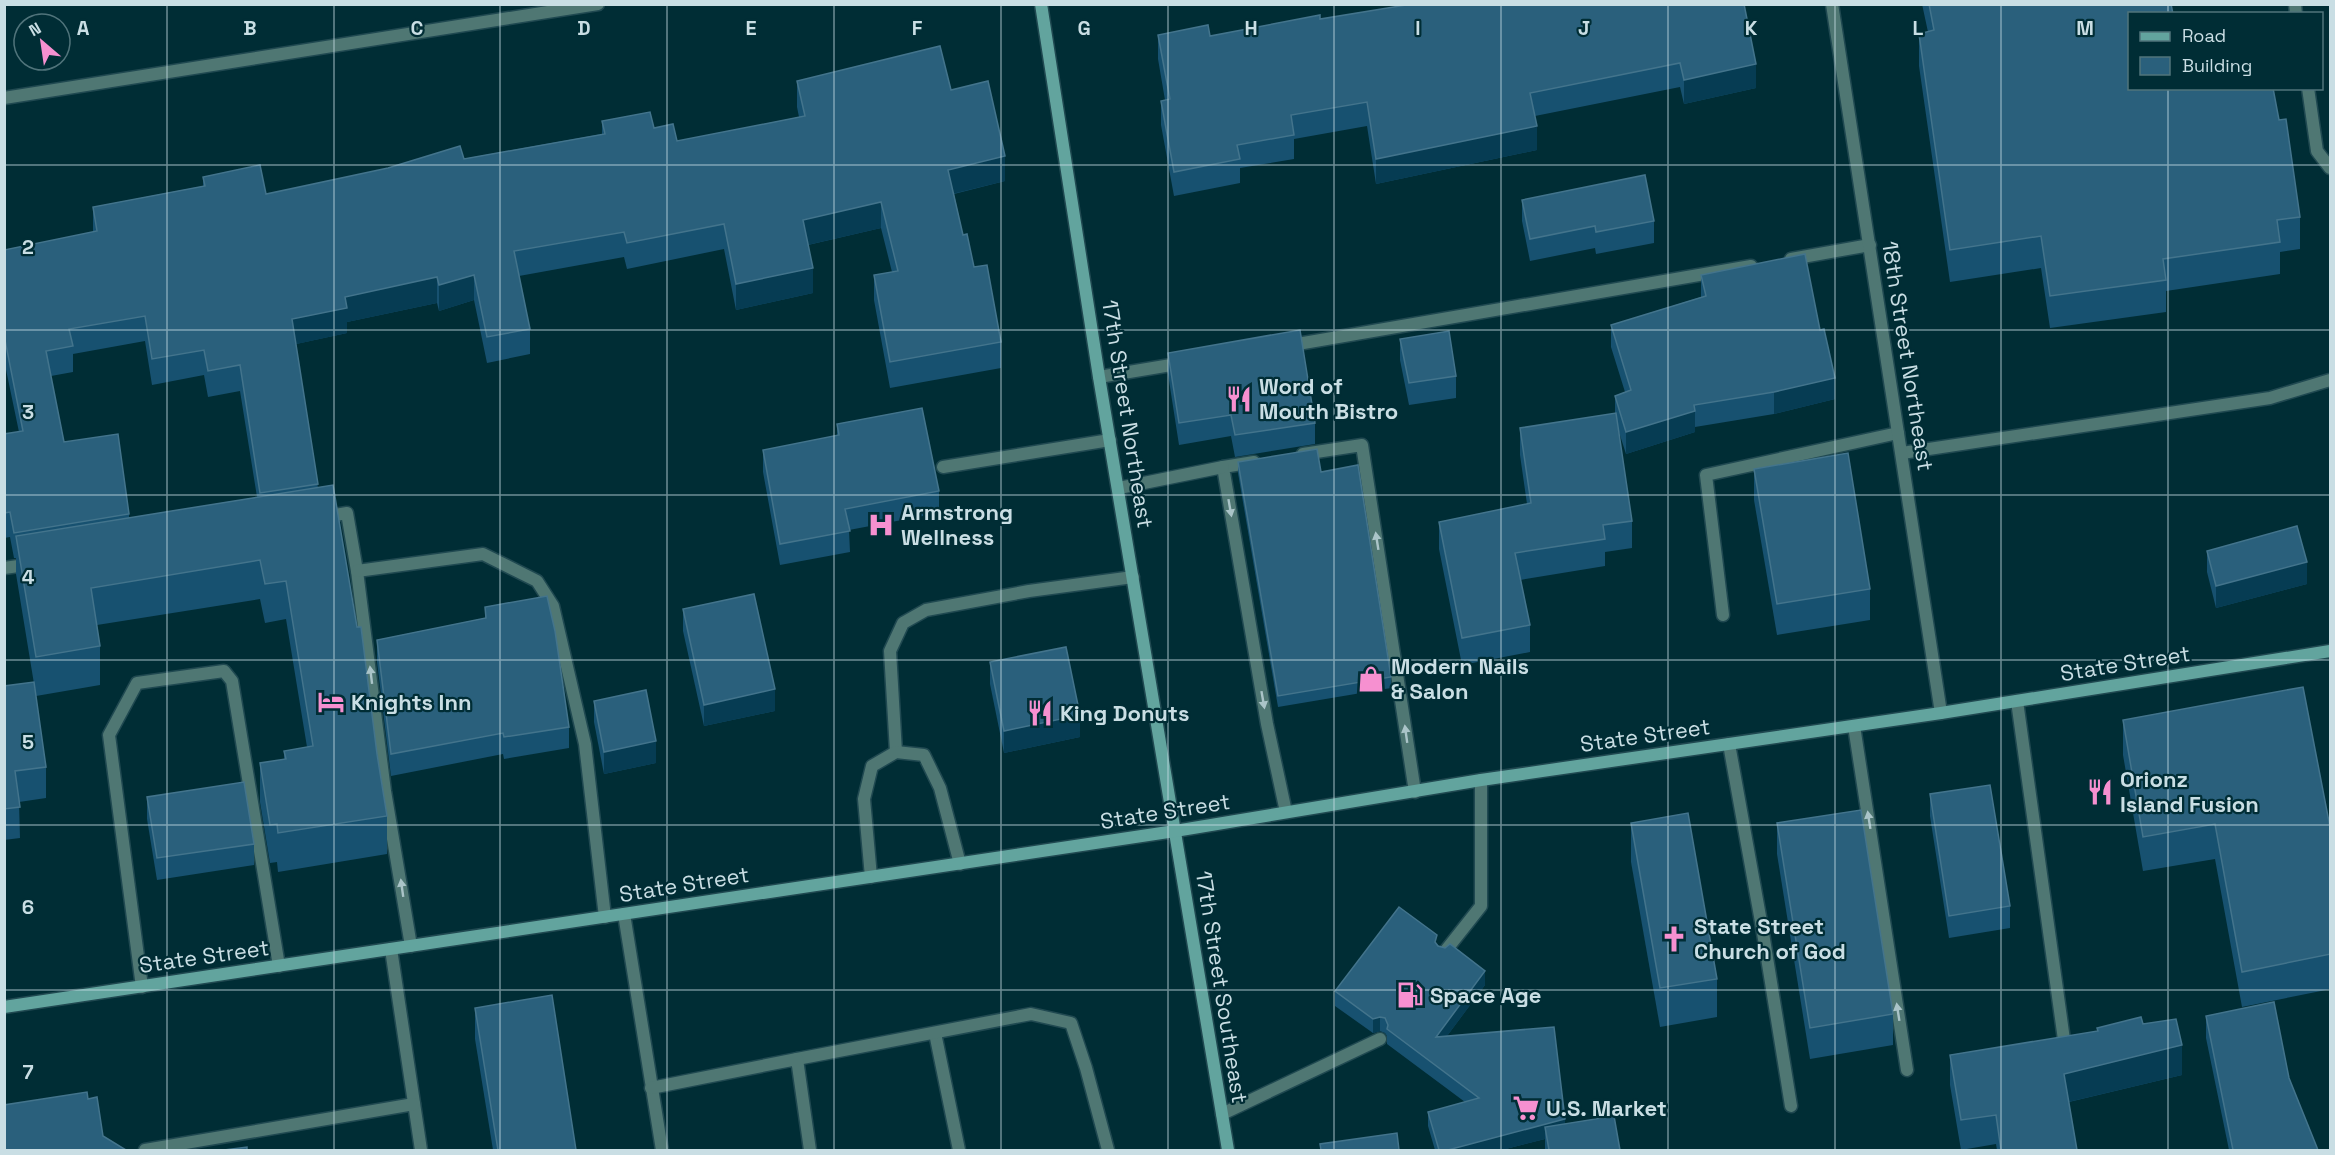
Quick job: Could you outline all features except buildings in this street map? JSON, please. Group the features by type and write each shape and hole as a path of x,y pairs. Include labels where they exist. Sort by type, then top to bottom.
{"main road":[{"name":"17th Street Northeast","path":"1041,4 1099,377 1175,831"},
{"name":"State Street","path":"4,1007 960,864 1481,780 1941,713 2331,651"},
{"name":"17th Street Southeast","path":"1175,831 1228,1150"}],"street":[{"path":"4,98 598,4"},
{"name":"18th Street Northeast","path":"1832,4 1941,713"},
{"path":"2308,90 2317,151 2331,168"},
{"path":"1272,348 1870,245"},
{"path":"1099,377 1192,361"},
{"path":"1902,453 2270,398 2331,380"},
{"path":"1723,615 1706,476 1898,433"},
{"path":"943,467 1110,440"},
{"path":"1293,456 1362,445 1414,792"},
{"path":"1119,488 1269,460"},
{"path":"1223,467 1267,724 1286,812"},
{"path":"312,519 347,513 357,571 385,791 411,946"},
{"path":"357,571 483,554 537,580 553,606 585,744 605,917"},
{"path":"4,568 40,562"},
{"path":"896,752 890,651 903,623 926,610 1029,591 1133,576"},
{"path":"142,987 109,735 137,683 224,671 232,681 279,966"},
{"path":"2017,701 2065,1047"},
{"path":"1854,726 1907,1070"},
{"path":"1729,744 1791,1106"},
{"path":"871,877 864,799 872,766 896,752 924,755 939,788 960,864"},
{"path":"1443,954 1481,906 1481,780"},
{"path":"624,914 662,1150"},
{"path":"391,949 421,1150"},
{"path":"651,1088 1031,1014 1071,1023 1086,1068 1108,1150"},
{"path":"935,1033 959,1150"},
{"path":"1222,1114 1380,1039"},
{"path":"797,1059 810,1150"},
{"path":"145,1150 414,1104"}],"place":[{"name":"Word of Mouth Bistro","path":"1239,399"},
{"name":"Armstrong Wellness","path":"881,525"},
{"name":"Modern Nails & Salon","path":"1371,679"},
{"name":"Knights Inn","path":"331,702"},
{"name":"King Donuts","path":"1040,713"},
{"name":"Orionz Island Fusion","path":"2100,792"},
{"name":"State Street Church of God","path":"1674,939"},
{"name":"Space Age","path":"1410,995"},
{"name":"U.S. Market","path":"1526,1108"}]}
